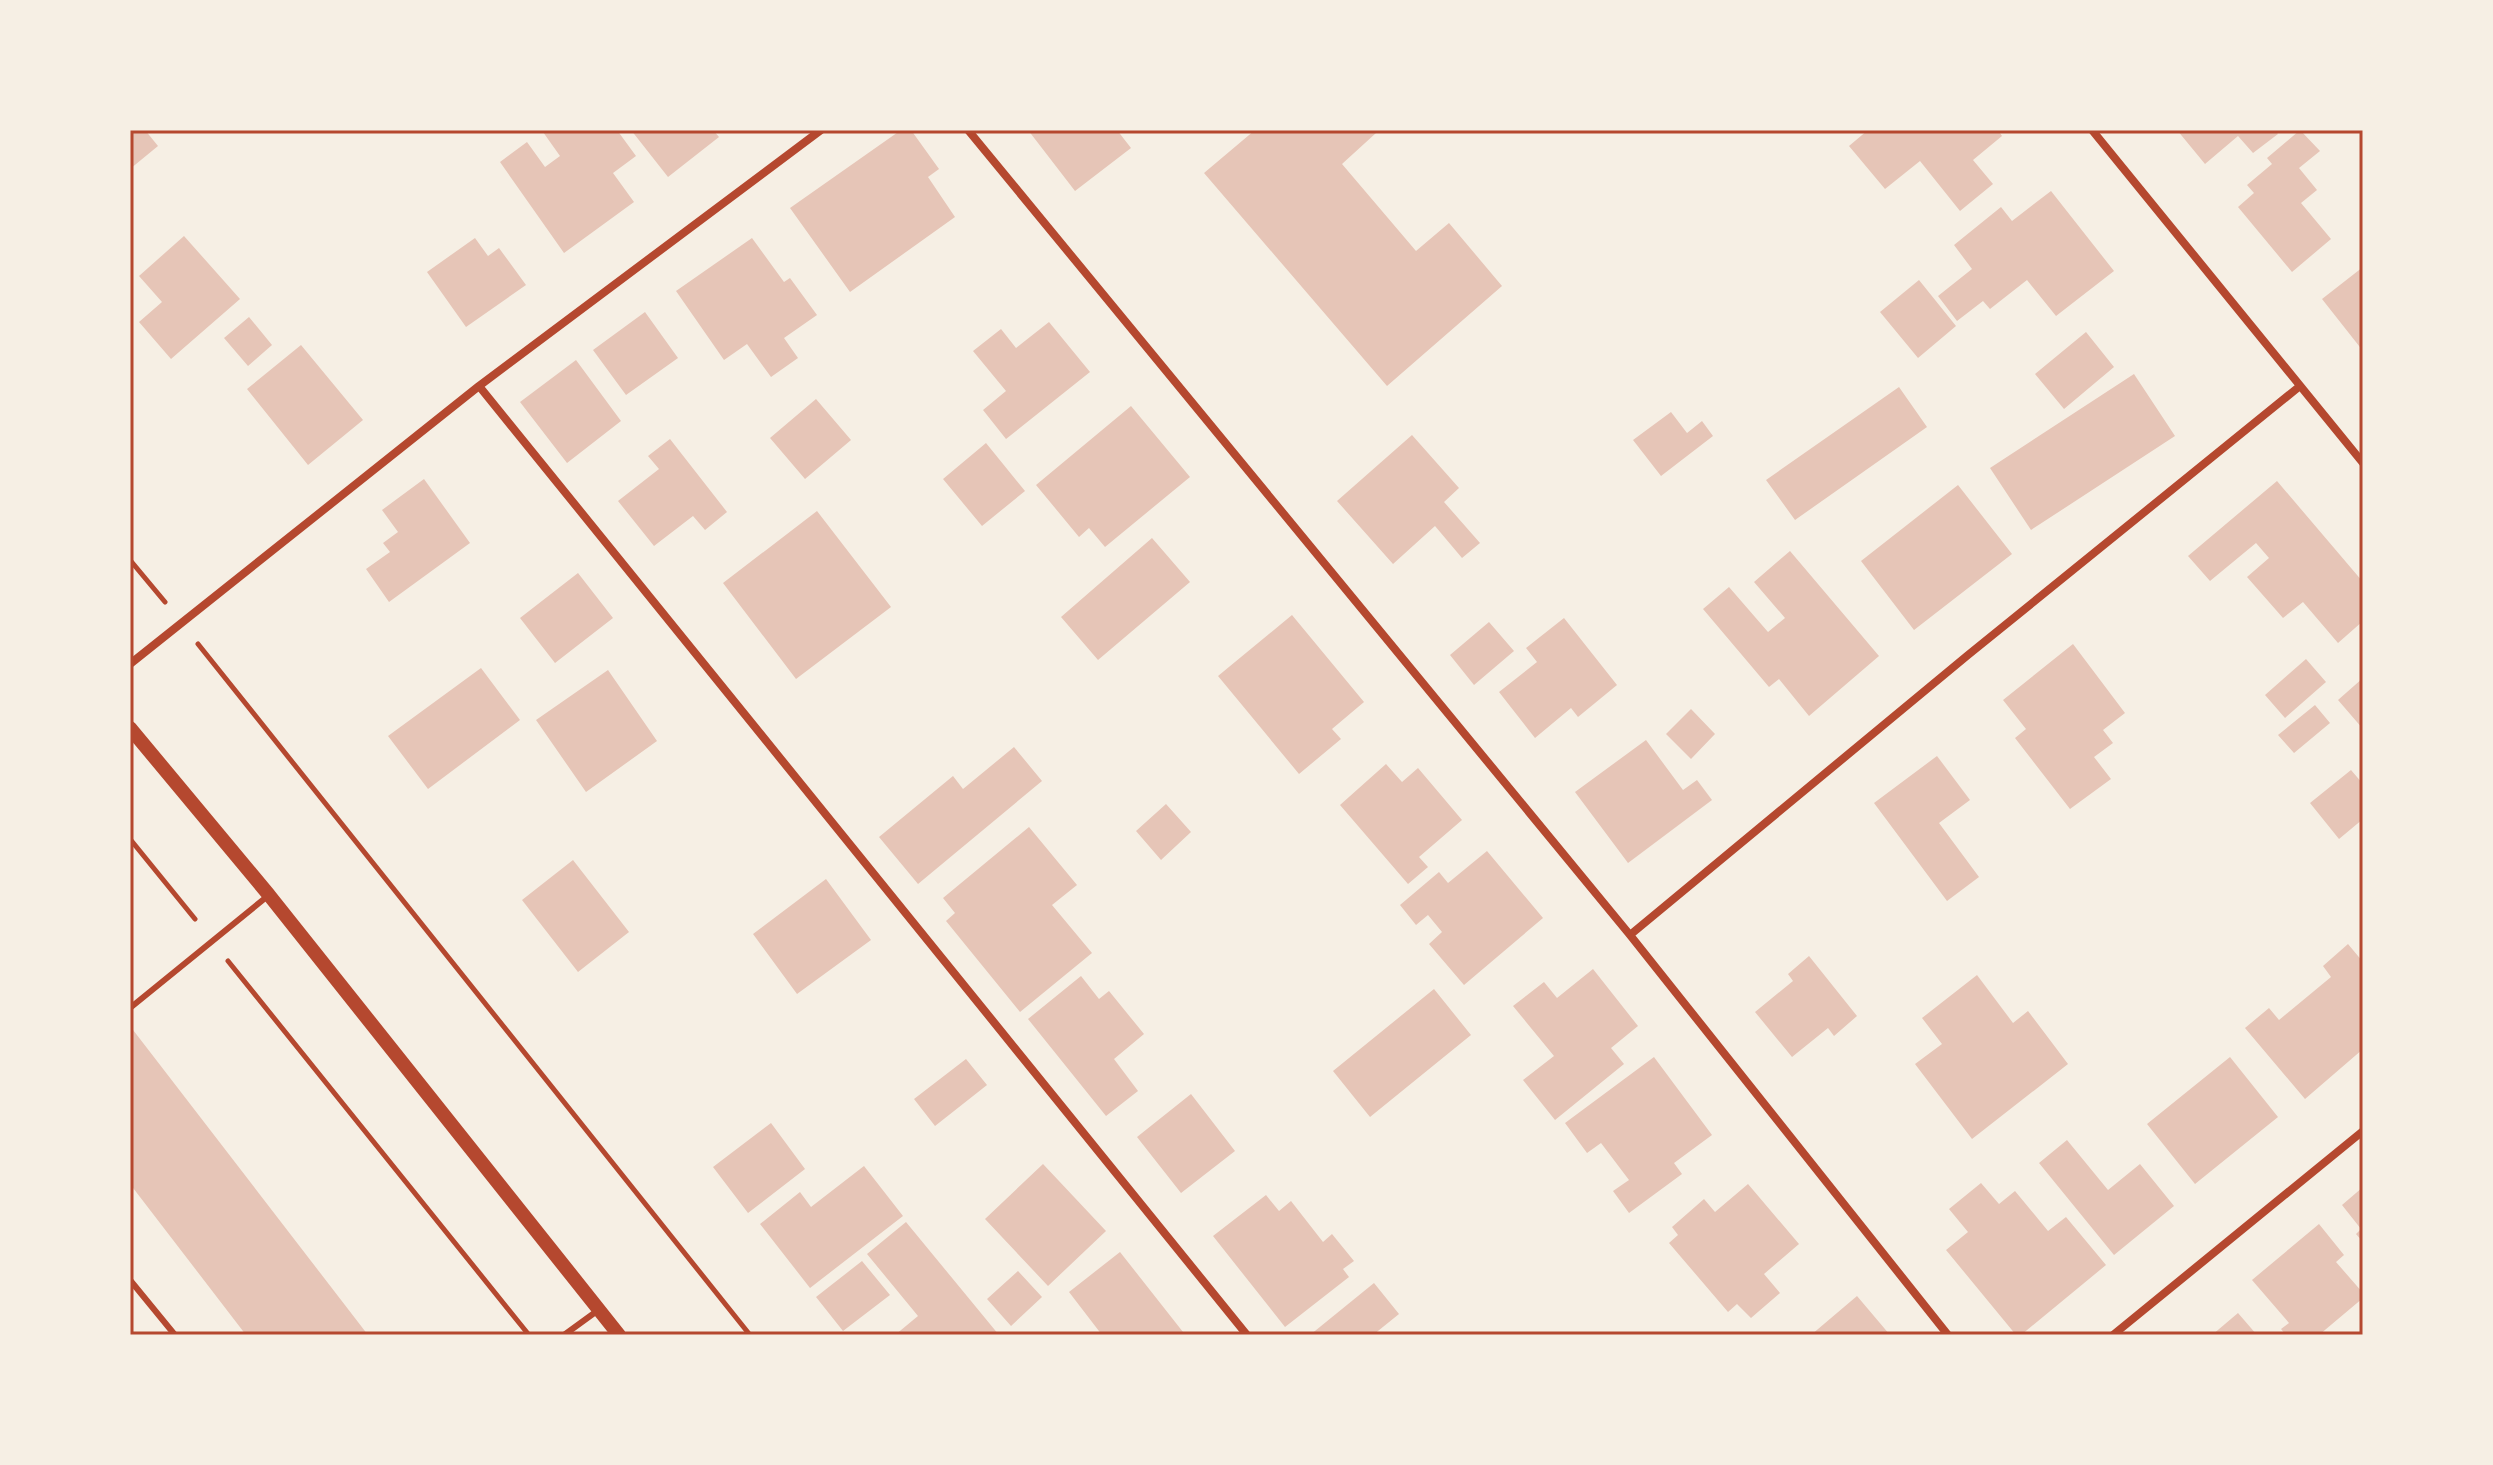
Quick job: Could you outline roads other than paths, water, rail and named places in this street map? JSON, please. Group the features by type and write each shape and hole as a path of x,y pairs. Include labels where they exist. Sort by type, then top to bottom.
{"street":[{"path":"130,664 479,386 821,130"},
{"path":"968,130 1630,935 1948,1335"},
{"path":"2092,130 2363,463"},
{"path":"479,386 1247,1335"},
{"path":"1630,935 1955,665 2300,386"},
{"path":"130,728 269,895 619,1335"},
{"path":"2113,1335 2363,1131"}],"lane":[{"path":"130,1008 269,895"},
{"path":"130,1280 175,1335"},
{"path":"564,1335 599,1309"}]}
